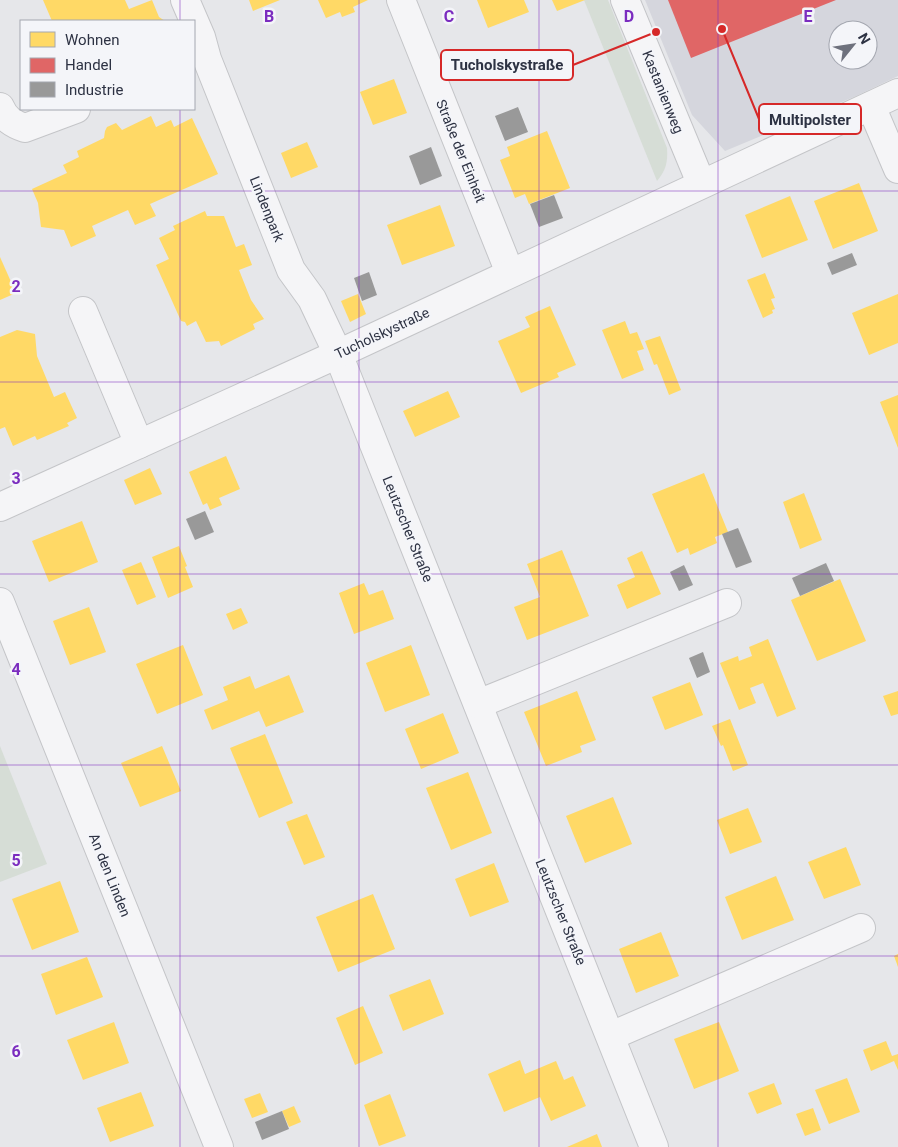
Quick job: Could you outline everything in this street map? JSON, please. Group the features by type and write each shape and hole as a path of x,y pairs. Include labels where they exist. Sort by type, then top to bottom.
{"street":[{"name":"Lindenpark","path":"185,0 194,20"},
{"name":"Straße der Einheit","path":"401,0 510,273"},
{"name":"Kastanienweg","path":"625,0 701,183"},
{"name":"Lindenpark","path":"195,23 201,37 200,62 291,270 312,299 338,354"},
{"name":"Tucholskystraße","path":"0,507 338,354 898,92"},
{"path":"870,106 898,169"},
{"path":"0,107 7,119 26,128 73,110"},
{"path":"83,311 139,444"},
{"name":"Leutzscher Straße","path":"338,354 654,1147"},
{"name":"An den Linden","path":"0,602 219,1147"},
{"path":"478,704 727,604"},
{"path":"611,1036 861,928"}],"shaded area":[{"path":"584,0 608,0 667,148 666,166 657,181"},
{"path":"645,0 898,0 898,76 856,96 725,151 692,115"},
{"path":"0,746 47,864 0,882"}],"building: Wohnen":[{"path":"43,0 125,0 129,9 152,0 159,17 164,20 52,20"},
{"path":"249,0 280,0 253,11"},
{"path":"318,0 368,0 353,7 355,12 342,17 340,12 326,18"},
{"path":"477,0 524,0 529,12 488,28"},
{"path":"552,0 585,0 557,11"},
{"path":"394,79 407,113 373,125 360,92"},
{"path":"151,116 156,127 171,120 174,127 192,118 218,174 150,204 156,216 135,225 128,210 92,226 96,236 71,247 64,230 41,227 38,203 32,189 67,173 63,165 79,157 77,151 104,138 107,127 116,123 122,130"},
{"path":"547,131 570,188 529,204 525,194 515,198 500,160 510,156 507,147"},
{"path":"307,142 318,167 291,178 281,153"},
{"path":"859,183 878,231 833,249 814,201"},
{"path":"790,196 808,240 762,258 745,215"},
{"path":"440,205 455,246 402,265 387,225"},
{"path":"205,211 207,216 224,216 236,247 244,244 252,265 239,270 251,300 264,319 253,324 255,329 221,346 219,341 206,342 196,321 187,326 185,322 181,321 156,265 169,259 159,238 175,230 173,226"},
{"path":"0,257 16,293 0,300"},
{"path":"765,273 775,298 771,299 775,309 772,310 773,313 763,318 747,280"},
{"path":"358,294 366,314 350,322 341,301"},
{"path":"898,294 898,343 869,355 852,313"},
{"path":"550,306 576,365 557,373 559,377 521,393 498,341 530,327 525,317"},
{"path":"625,321 630,334 637,332 644,349 637,351 644,370 622,379 602,330"},
{"path":"17,330 35,334 37,356 54,397 65,392 77,418 67,423 69,426 37,440 35,436 13,446 5,427 0,429 0,337"},
{"path":"660,336 681,390 669,395 657,364 654,365 645,341"},
{"path":"448,391 460,417 415,437 403,411"},
{"path":"898,395 898,448 880,402"},
{"path":"226,456 240,489 219,498 222,505 210,510 207,503 203,505 189,472"},
{"path":"150,468 162,494 135,505 124,480"},
{"path":"704,473 728,532 715,537 717,543 690,555 688,548 677,553 652,494"},
{"path":"804,493 822,540 800,549 783,502"},
{"path":"82,521 98,562 49,582 32,541"},
{"path":"179,546 193,587 168,598 152,557"},
{"path":"562,550 589,616 527,640 514,607 540,597 527,564"},
{"path":"642,551 661,594 627,609 617,585 635,577 627,558"},
{"path":"141,562 156,597 137,605 122,570"},
{"path":"840,579 866,641 817,661 791,600"},
{"path":"364,583 369,595 383,590 394,619 354,634 339,593"},
{"path":"89,607 106,652 70,665 53,621"},
{"path":"241,608 248,623 233,630 226,614"},
{"path":"768,639 796,709 777,717 763,683 750,688 756,703 739,710 720,663 738,656 739,661 752,656 749,647"},
{"path":"183,645 203,695 157,714 136,664"},
{"path":"411,645 430,695 385,712 366,663"},
{"path":"289,675 304,712 266,727 259,711 212,730 204,710 228,700 223,687 250,676 255,689"},
{"path":"690,682 703,715 665,730 652,697"},
{"path":"577,691 596,740 580,746 582,752 546,766 524,712"},
{"path":"898,691 898,714 891,716 883,696"},
{"path":"443,713 459,753 421,769 405,729"},
{"path":"730,719 748,765 733,771 723,745 721,746 712,726"},
{"path":"265,734 293,803 259,818 230,748"},
{"path":"162,746 181,791 140,807 121,763"},
{"path":"468,772 492,833 451,850 426,788"},
{"path":"613,797 632,844 585,863 566,816"},
{"path":"748,808 762,842 730,854 717,820"},
{"path":"307,814 325,857 304,865 286,822"},
{"path":"846,847 861,885 824,899 808,862"},
{"path":"494,863 509,902 470,917 455,879"},
{"path":"776,876 794,920 742,940 725,897"},
{"path":"60,881 79,932 32,950 12,899"},
{"path":"373,894 395,949 338,972 316,917"},
{"path":"661,932 679,976 636,993 619,949"},
{"path":"898,954 898,967 894,956"},
{"path":"87,957 103,997 56,1015 41,974"},
{"path":"430,979 444,1014 403,1031 389,995"},
{"path":"363,1006 383,1053 355,1065 336,1018"},
{"path":"114,1022 129,1063 83,1080 67,1040"},
{"path":"719,1022 739,1071 694,1089 674,1039"},
{"path":"886,1041 892,1056 898,1054 898,1070 894,1061 871,1071 863,1050"},
{"path":"520,1060 525,1074 556,1061 564,1080 573,1076 586,1106 551,1121 540,1097 504,1112 488,1074"},
{"path":"847,1078 860,1112 829,1124 815,1090"},
{"path":"774,1083 782,1104 757,1114 748,1093"},
{"path":"141,1092 154,1126 110,1142 97,1108"},
{"path":"260,1093 268,1112 252,1118 244,1099"},
{"path":"390,1094 406,1136 379,1146 364,1105"},
{"path":"294,1106 301,1122 289,1127 282,1111"},
{"path":"813,1108 821,1130 805,1136 796,1114"},
{"path":"597,1134 602,1147 567,1147"}],"building: Handel":[{"path":"668,0 836,0 691,58"}],"building: Industrie":[{"path":"518,107 528,132 505,141 495,116"},
{"path":"431,147 442,176 420,185 409,156"},
{"path":"554,195 563,218 539,227 530,204"},
{"path":"852,253 857,265 832,275 827,263"},
{"path":"369,272 377,295 362,301 354,278"},
{"path":"205,511 214,532 195,540 186,519"},
{"path":"738,528 752,562 736,568 722,534"},
{"path":"826,563 834,581 800,596 792,578"},
{"path":"684,565 693,585 679,591 670,572"},
{"path":"703,652 710,672 697,678 689,658"},
{"path":"282,1111 289,1129 262,1140 255,1122"}],"place":[{"name":"Multipolster","path":"722,29"},
{"name":"Tucholskystraße","path":"656,32"}]}
